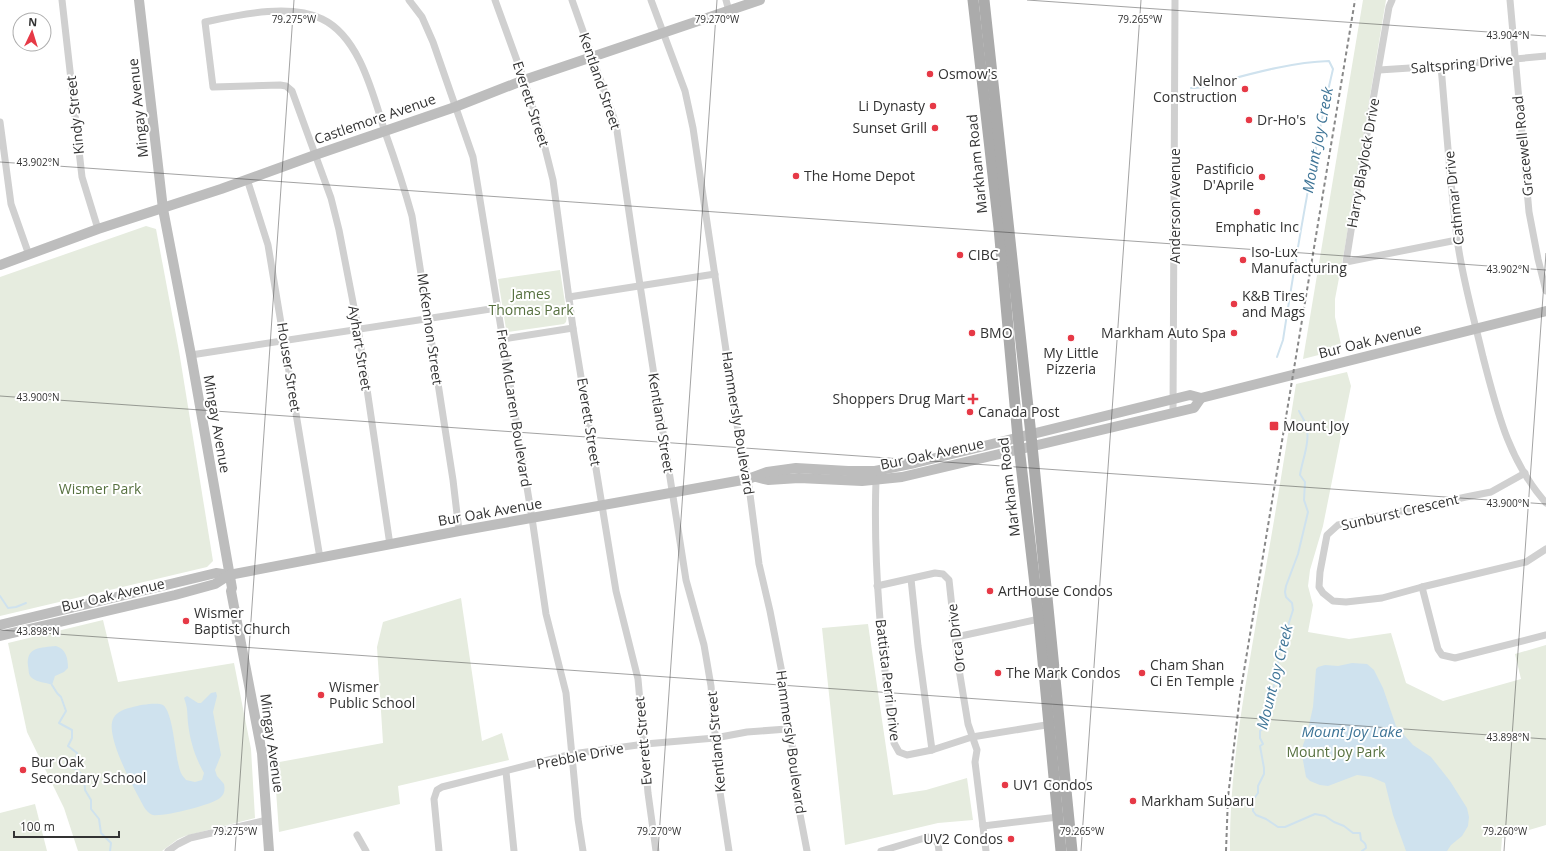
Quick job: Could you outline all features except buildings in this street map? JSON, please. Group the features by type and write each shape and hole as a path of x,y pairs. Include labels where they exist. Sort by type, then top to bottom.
{"main road":[{"name":"Markham Road","path":"973,0 999,228 1019,443 1039,619 1072,851"},
{"name":"Markham Road","path":"984,0 1032,440 1055,724 1060,851"}],"street":[{"name":"Kindy Street","path":"62,0 82,177 98,229"},
{"name":"Mingay Avenue","path":"139,0 163,209 232,588 231,591 260,737 269,851"},
{"name":"Fred McLaren Boulevard","path":"409,0 422,17 433,42 473,157 483,210 546,614 566,693 578,819 583,851"},
{"name":"Everett Street","path":"495,0 524,80 542,136 553,180 573,328 616,591 638,679 645,744 648,793 656,851"},
{"name":"Kentland Street","path":"572,0 616,124 686,580 704,645 711,686 720,792 729,851"},
{"name":"Hammersly Boulevard","path":"651,0 664,32 689,105 738,430 752,478 759,564 783,678 788,729 792,744 798,804 806,851"},
{"path":"726,0 729,11"},
{"name":"Castlemore Avenue","path":"0,266 98,229 163,209 455,107 591,56 760,0"},
{"name":"Anderson Avenue","path":"1173,412 1175,0"},
{"name":"Harry Blaylock Drive","path":"1392,0 1389,7 1346,262 1457,240"},
{"name":"Gracewell Road","path":"1510,0 1529,212 1546,291"},
{"name":"McKennon Street","path":"314,155 292,91 286,86 213,87 205,22 245,13 294,11 322,19 343,34 353,49 368,79 412,216 453,480 459,531"},
{"name":"Saltspring Drive","path":"1378,70 1515,60 1546,56"},
{"name":"Cathmar Drive","path":"1441,66 1457,240 1476,329 1499,418 1510,448 1546,503"},
{"path":"0,122 11,204 29,255"},
{"name":"Ayhart Street","path":"314,155 336,215 358,328 390,544"},
{"name":"Houser Street","path":"247,179 268,245 285,340 320,558"},
{"path":"569,297 715,274"},
{"path":"190,355 358,328 498,308"},
{"name":"Bur Oak Avenue","path":"1032,440 1190,395 1201,398 1546,310"},
{"path":"503,339 573,328"},
{"name":"Bur Oak Avenue","path":"752,478 768,480 799,478 862,481 902,477 1019,443 1194,408 1201,398"},
{"name":"Bur Oak Avenue","path":"0,625 216,573 229,575 459,531 752,478 767,472 796,468 875,471 949,455 1019,443"},
{"name":"Sunburst Crescent","path":"1525,473 1491,492 1338,525 1327,535 1320,572 1319,587 1322,593 1333,601 1346,602 1382,598 1526,562 1546,549"},
{"name":"Battista Perri Drive","path":"876,480 878,586 882,647 894,743 899,752 907,755 932,750 972,737 1055,724"},
{"name":"Orca Drive","path":"911,579 935,573 943,574 949,580 958,663 968,724 977,750 975,762 986,851"},
{"name":"Bur Oak Avenue","path":"0,636 174,595 214,584 229,575"},
{"path":"878,586 911,579 918,646 932,750"},
{"path":"1422,587 1438,649 1442,655 1455,658 1546,635"},
{"path":"956,637 1039,619"},
{"name":"Prebble Drive","path":"439,851 434,799 437,790 442,787 506,772 572,754 645,744 715,738 747,732 788,729"},
{"path":"506,772 514,851"},
{"path":"983,826 1058,818"},
{"path":"168,851 190,838 267,820"},
{"path":"357,835 366,851"},
{"path":"881,851 928,837 934,839 938,844 939,851"}],"green space":[{"path":"1363,0 1386,0 1335,299 1335,317 1342,349 1303,359"},
{"name":"Wismer Park","path":"146,226 156,229 179,351 213,561 207,567 0,616 0,277"},
{"name":"James Thomas Park","path":"560,270 567,316 566,322 564,324 508,332 506,329 498,279"},
{"name":"Mount Joy Park","path":"1347,372 1351,386 1323,526 1310,570 1308,586 1313,605 1308,632 1349,639 1391,633 1406,683 1443,701 1521,679 1515,654 1546,645 1546,825 1502,838 1501,851 1230,851 1232,790 1239,730 1296,384"},
{"path":"461,598 482,741 502,733 509,760 398,786 400,804 279,832 274,763 383,743 377,647 383,622"},
{"path":"103,620 118,682 234,663 251,749 255,818 185,836 178,839 162,851 78,851 64,808 27,732 8,643"},
{"path":"868,624 893,795 926,790 967,778 973,820 938,823 845,845 822,628"},
{"path":"35,804 47,851 0,851 0,813"}],"water":[{"path":"56,646 62,649 66,654 68,668 64,672 55,676 52,685 34,680 29,672 29,655 36,649"},
{"name":"Mount Joy Lake","path":"1352,663 1367,664 1374,670 1383,688 1396,726 1413,745 1431,757 1450,781 1467,808 1469,817 1468,826 1462,836 1451,845 1447,851 1406,851 1393,815 1385,783 1371,777 1357,775 1328,786 1310,781 1306,777 1302,755 1303,745 1313,707 1316,669 1325,665 1338,666"},
{"path":"216,692 217,696 213,712 221,755 215,770 217,776 224,784 223,795 215,801 198,807 167,814 153,815 144,807 122,763 113,738 113,719 119,712 140,705 163,705 170,717 181,773 186,780 195,782 202,780 204,773 192,743 187,708 184,698 187,696 198,703 201,703 211,693"}],"waterway":[{"name":"Mount Joy Creek","path":"1191,88 1204,87 1263,71 1303,63 1329,61 1333,69 1305,204 1283,340 1277,357"},
{"name":"Mount Joy Creek","path":"1299,411 1305,421 1307,431 1307,444 1300,475 1305,482 1304,500 1308,512 1298,554 1286,586 1286,597 1292,603 1293,610 1280,651 1269,706 1268,720 1266,726 1260,731 1260,738 1263,744 1260,746 1264,774 1258,786 1258,793 1253,800 1253,811 1256,815 1266,819 1278,827 1285,827 1315,814 1325,816 1344,826 1353,833 1360,833 1361,840 1366,847 1362,851"},
{"path":"0,596 8,608 26,603"},
{"path":"52,685 61,697 66,711 59,723 72,730 72,738 68,746 77,753 74,768 84,776 85,790 91,800 91,809 99,819 101,833 111,843 110,851"}],"railway":[{"path":"1226,851 1228,797 1240,695 1355,0"}],"place":[{"name":"Osmow's","path":"930,74"},
{"name":"Nelnor Construction","path":"1245,89"},
{"name":"Li Dynasty","path":"933,106"},
{"name":"Dr-Ho's","path":"1249,120"},
{"name":"Sunset Grill","path":"935,128"},
{"name":"The Home Depot","path":"796,176"},
{"name":"Pastificio D'Aprile","path":"1262,177"},
{"name":"Emphatic Inc","path":"1257,212"},
{"name":"CIBC","path":"960,255"},
{"name":"Iso-Lux Manufacturing","path":"1243,260"},
{"name":"K&B Tires and Mags","path":"1234,304"},
{"name":"BMO","path":"972,333"},
{"name":"Markham Auto Spa","path":"1234,333"},
{"name":"My Little Pizzeria","path":"1071,338"},
{"name":"Shoppers Drug Mart","path":"973,399"},
{"name":"Canada Post","path":"970,412"},
{"name":"Mount Joy","path":"1274,426"},
{"name":"ArtHouse Condos","path":"990,591"},
{"name":"Wismer Baptist Church","path":"186,621"},
{"name":"The Mark Condos","path":"998,673"},
{"name":"Cham Shan Ci En Temple","path":"1142,673"},
{"name":"Wismer Public School","path":"321,695"},
{"name":"Bur Oak Secondary School","path":"23,770"},
{"name":"UV1 Condos","path":"1005,785"},
{"name":"Markham Subaru","path":"1133,801"},
{"name":"UV2 Condos","path":"1011,839"}]}
